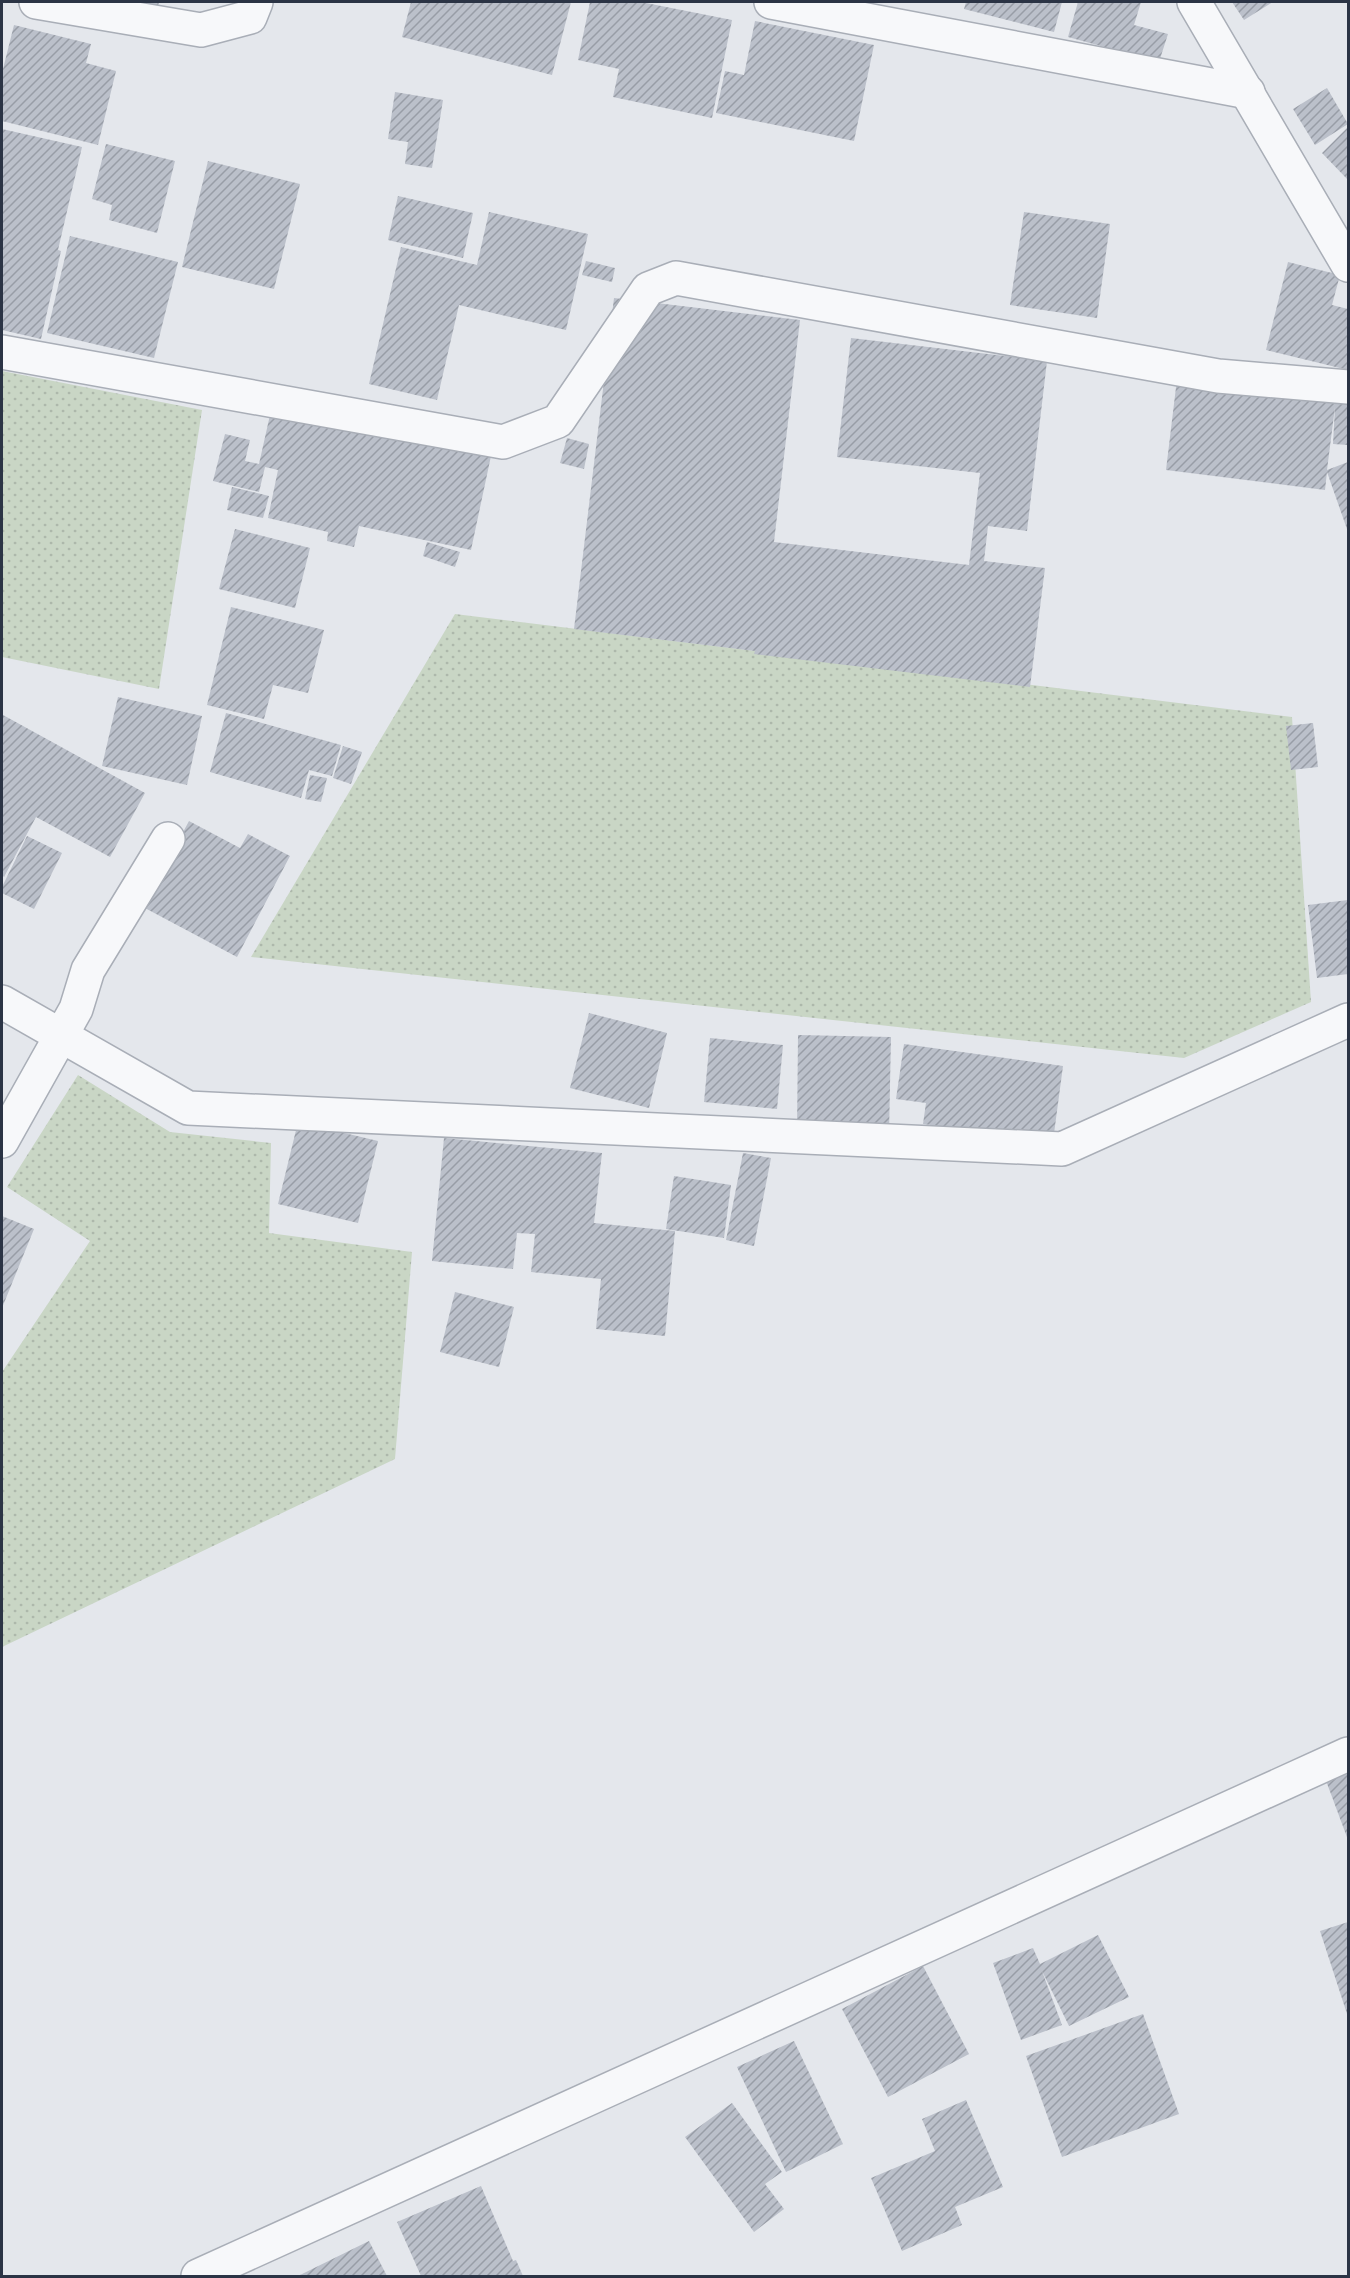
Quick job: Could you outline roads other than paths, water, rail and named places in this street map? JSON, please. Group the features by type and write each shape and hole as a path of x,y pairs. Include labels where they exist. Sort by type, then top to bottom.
{"street":[{"path":"36,2 201,30 250,17 256,2"},
{"path":"771,2 1248,92"},
{"path":"1194,2 1348,265"},
{"path":"2,352 503,442 558,421 648,289 676,278 1218,376 1348,387"},
{"path":"2,1141 76,1009 87,970 168,839"},
{"path":"2,1002 188,1108 1062,1149 1348,1020"},
{"path":"198,2277 1348,1754"}]}
